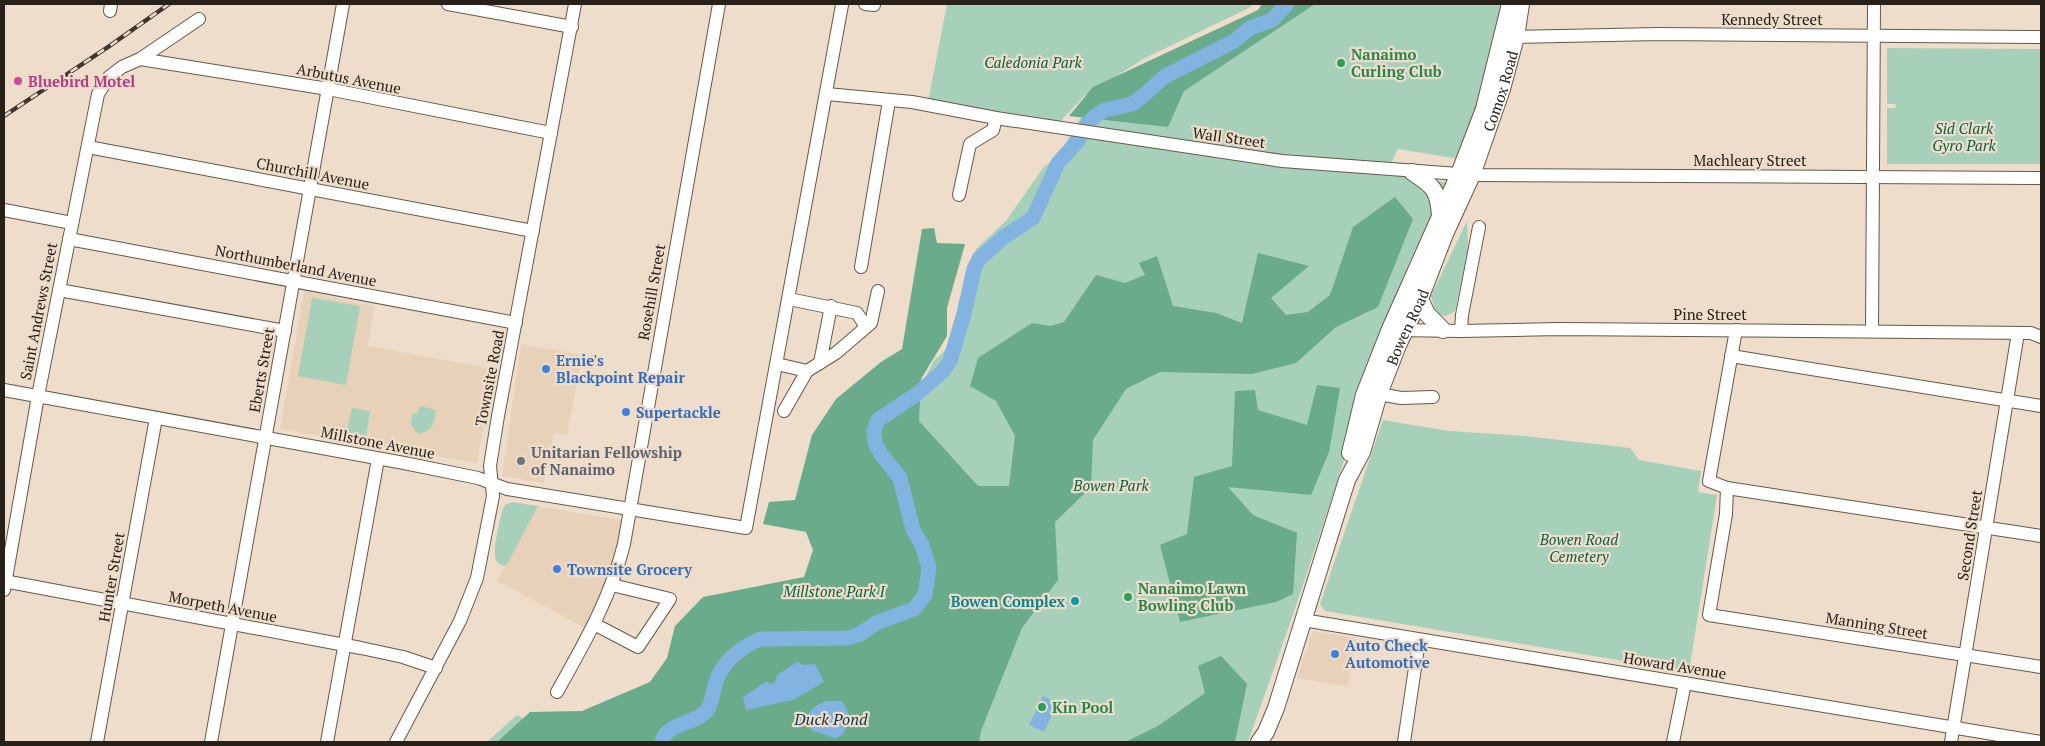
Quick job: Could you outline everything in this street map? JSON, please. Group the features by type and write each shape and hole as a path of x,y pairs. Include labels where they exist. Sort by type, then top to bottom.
{"main road":[{"name":"Comox Road","path":"1465,175 1502,89 1509,36 1510,4"},
{"name":"Comox Road","path":"1509,36 1521,4"},
{"path":"1412,172 1428,183 1436,193 1439,198 1440,215"},
{"name":"Bowen Road","path":"1259,742 1272,720 1347,480 1362,452 1397,330 1440,215 1465,175"},
{"name":"Bowen Road","path":"1347,480 1348,461 1364,395 1397,330 1420,299 1465,175"},
{"path":"1420,299 1427,314 1443,330"}],"street":[{"name":"Eberts Street","path":"211,742 343,4"},
{"path":"448,4 572,26"},
{"name":"Townsite Road","path":"396,742 466,608 477,578 492,496 490,466 575,4"},
{"name":"Rosehill Street","path":"558,692 612,586 624,544 719,4"},
{"path":"807,371 777,364 842,4"},
{"path":"1872,331 1874,4"},
{"name":"Saint Andrews Street","path":"4,584 38,396 98,94 109,78 122,67 140,59 199,19"},
{"name":"Kennedy Street","path":"1509,36 1658,34 2041,37"},
{"name":"Arbutus Avenue","path":"140,59 328,89 551,133"},
{"name":"Wall Street","path":"827,94 954,109 996,118 1282,161 1465,175"},
{"path":"861,267 889,101"},
{"path":"959,195 970,144 992,130 996,118"},
{"name":"Churchill Avenue","path":"88,147 533,231"},
{"name":"Machleary Street","path":"1465,175 2041,178"},
{"path":"4,210 72,223"},
{"path":"1461,332 1462,315 1479,227"},
{"name":"Northumberland Avenue","path":"69,239 516,323"},
{"path":"59,290 285,331"},
{"path":"784,411 807,371 836,353 866,327 872,319 878,291"},
{"path":"789,299 831,306 857,313 866,327"},
{"path":"820,362 831,306"},
{"name":"Pine Street","path":"1397,330 1461,332 1559,329 2033,332"},
{"path":"1736,330 1709,481 1727,488 2041,536"},
{"name":"Second Street","path":"1950,742 2007,400 2033,332"},
{"path":"1731,356 2041,406"},
{"name":"Millstone Avenue","path":"4,390 478,478 508,489 746,528 777,364"},
{"path":"1379,394 1401,398 1433,396"},
{"name":"Hunter Street","path":"97,742 156,418"},
{"path":"327,742 378,459"},
{"name":"Manning Street","path":"1727,488 1726,514 1709,615 2041,668"},
{"name":"Morpeth Avenue","path":"4,584 122,603 345,644 403,657 436,668"},
{"path":"594,624 638,647 670,599 612,586"},
{"name":"Howard Avenue","path":"1303,620 1419,641 2041,742"},
{"path":"1404,742 1419,641"},
{"path":"1673,742 1685,684"}],"shaded area":[{"path":"304,291 374,306 368,346 493,369 477,463 280,429"},
{"path":"521,344 582,355 567,435 554,433 544,483 502,476"},
{"path":"538,506 622,520 611,572 584,627 497,581"},
{"path":"1313,631 1356,638 1348,686 1297,678"}],"green space":[{"name":"Caledonia Park","path":"947,4 1254,4 1145,58 1084,96 1057,125 928,102"},
{"path":"1262,4 1315,4 1184,91 1168,127 1069,116 1093,87 1258,10"},
{"name":"Bowen Park","path":"1283,4 1509,4 1492,90 1459,159 1398,149 1387,172 1448,183 1410,261 1296,606 1248,742 673,742 795,628 906,398 923,383 933,362 950,345 956,330 959,302 973,255 977,248 1006,221 1043,168 1062,152 1073,128 1084,114"},
{"name":"Sid Clark Gyro Park","path":"1887,48 2041,49 2041,164 1887,164 1887,108 1895,108 1896,104 1887,104"},
{"name":"Millstone Park I","path":"1395,197 1413,219 1378,307 1336,327 1296,363 1252,374 1160,372 1126,389 1093,440 1091,487 1055,522 1058,580 1022,628 981,731 979,742 497,742 530,712 582,711 650,682 667,658 675,626 703,597 804,577 813,550 806,532 763,524 769,502 795,500 812,435 836,399 881,362 902,349 922,229 934,228 937,243 965,244 947,308 947,336 921,379 919,421 978,486 1009,486 1015,436 996,401 970,386 978,358 1032,323 1051,326 1064,322 1096,275 1125,283 1145,275 1139,263 1157,256 1173,306 1216,313 1242,323 1258,253 1309,266 1271,298 1286,315 1308,312 1330,295 1353,227"},
{"path":"1467,221 1468,249 1455,311 1446,316 1439,315 1435,310 1431,296"},
{"path":"312,298 360,306 346,385 298,376"},
{"path":"1317,385 1340,388 1329,452 1311,495 1228,487 1253,515 1297,533 1293,594 1276,602 1180,622 1160,545 1187,534 1194,477 1232,466 1235,391 1255,390 1258,410 1307,425"},
{"path":"420,406 436,410 432,426 427,431 418,434 411,425 413,413 417,414"},
{"path":"352,408 370,411 366,436 347,432"},
{"name":"Bowen Road Cemetery","path":"1383,420 1449,431 1525,436 1630,448 1639,460 1701,471 1698,492 1717,495 1689,672 1325,611 1320,604"},
{"path":"512,502 538,506 506,566 497,561 495,550 502,511 505,505"},
{"path":"1221,656 1247,684 1235,742 1125,742 1158,726 1205,693 1198,666"},
{"path":"517,715 568,742 487,742"}],"water":[{"path":"797,662 804,665 815,664 824,682 793,700 746,710 743,697 767,681 770,684 775,682 777,675"},
{"path":"1043,696 1057,703 1044,732 1029,725"},
{"name":"Duck Pond","path":"826,701 841,701 845,705 851,720 842,735 835,738 813,731 806,724 806,720 812,710"}],"waterway":[{"path":"662,742 669,731 696,719 707,710 718,677 727,663 732,657 760,639 848,638 860,634 876,623 914,609 925,595 929,568 922,545 913,530 900,478 881,454 875,443 874,431 878,420 917,394 943,371 950,361 964,314 974,269 979,259 1004,237 1033,218 1058,163 1077,142 1088,123 1105,110 1132,104 1164,77 1234,41 1250,28 1272,20 1287,4"}],"railway":[{"path":"4,116 169,4"}],"place":[{"name":"Nanaimo Curling Club","path":"1341,63"},
{"name":"Bluebird Motel","path":"18,81"},
{"name":"Ernie's Blackpoint Repair","path":"546,369"},
{"name":"Supertackle","path":"626,412"},
{"name":"Unitarian Fellowship of Nanaimo","path":"521,461"},
{"name":"Townsite Grocery","path":"557,569"},
{"name":"Nanaimo Lawn Bowling Club","path":"1128,597"},
{"name":"Bowen Complex","path":"1075,601"},
{"name":"Auto Check Automotive","path":"1335,654"},
{"name":"Kin Pool","path":"1042,707"}]}
